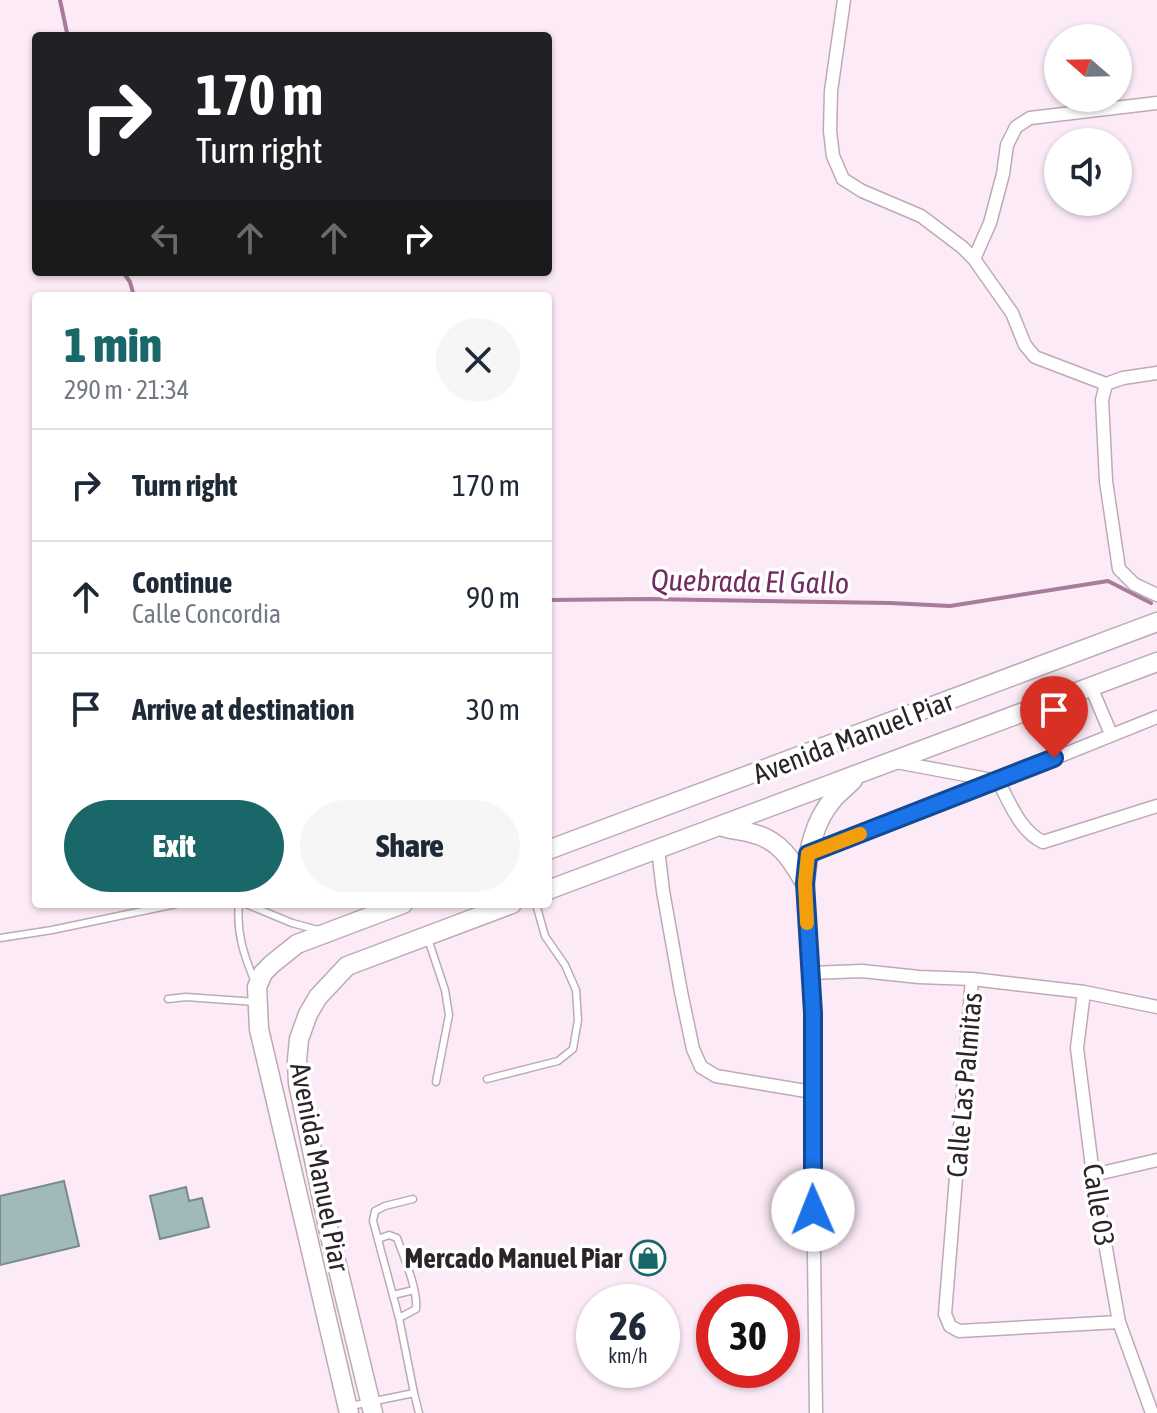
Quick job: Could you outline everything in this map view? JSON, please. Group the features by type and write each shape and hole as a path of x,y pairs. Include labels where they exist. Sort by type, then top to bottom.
{"street":[{"path":"844,0 832,78 830,131 833,156 843,179 862,191 921,216 962,247 1012,313 1025,345 1035,357 1106,384 1157,373"},
{"path":"974,259 990,223 1007,145 1016,127 1030,118 1157,103"},
{"path":"1106,384 1102,400 1106,481 1119,569 1134,584 1157,595"},
{"name":"Avenida Manuel Piar","path":"552,889 893,761 1055,680 1157,622"},
{"name":"Avenida Manuel Piar","path":"552,849 1055,680 1091,687 1157,662"},
{"path":"1091,687 1111,734"},
{"path":"808,854 1157,717"},
{"path":"893,761 998,781"},
{"path":"816,1413 813,1013 805,883 813,833 834,798 857,775"},
{"path":"998,781 1019,819 1033,837 1043,842 1157,806"},
{"path":"720,826 765,837 778,844 792,859 805,883"},
{"path":"658,849 681,992 693,1049 701,1067 716,1076 812,1092"},
{"path":"257,995 263,973 297,944 392,908"},
{"name":"Avenida Manuel Piar","path":"372,1408 329,1232 298,1083 299,1039 318,997 347,966 501,908"},
{"path":"810,973 862,971 972,979"},
{"name":"Calle Las Palmitas","path":"1119,1322 959,1331 950,1326 945,1314 972,979 1084,992 1157,1007"},
{"name":"Calle 03","path":"1084,992 1077,1048 1093,1175 1119,1322 1152,1413"},
{"name":"Avenida Manuel Piar","path":"257,995 259,1029 348,1410"},
{"path":"1093,1175 1157,1160"}],"lane":[{"path":"0,938 157,908"},
{"path":"168,999 257,995 241,944 238,908"},
{"path":"256,908 292,923 328,932"},
{"path":"487,1079 558,1061 573,1049 578,1020 576,990 565,965 545,936 537,908"},
{"path":"426,936 445,990 449,1015 436,1082"},
{"path":"413,1199 375,1211 373,1221 399,1318 419,1413"},
{"path":"378,1239 389,1235 397,1238 414,1290 416,1309 399,1318"},
{"path":"393,1295 414,1290"},
{"path":"348,1410 372,1408 414,1393"}],"building":[{"path":"64,1181 79,1246 0,1265 0,1196"},
{"path":"186,1187 189,1201 202,1198 209,1227 160,1239 150,1196"}],"waterway":[{"name":"Quebrada El Gallo","path":"60,0 67,32"},
{"name":"Quebrada El Gallo","path":"126,276 133,292"},
{"name":"Quebrada El Gallo","path":"552,600 648,599 950,606 1108,581 1151,603"}],"slow traffic":[{"path":"807,923 805,883 808,854 860,834"}],"place":[{"name":"Mercado Manuel Piar","path":"648,1258"}],"route":[{"path":"813,1210 813,1013 805,883 808,854 1054,758"}]}
